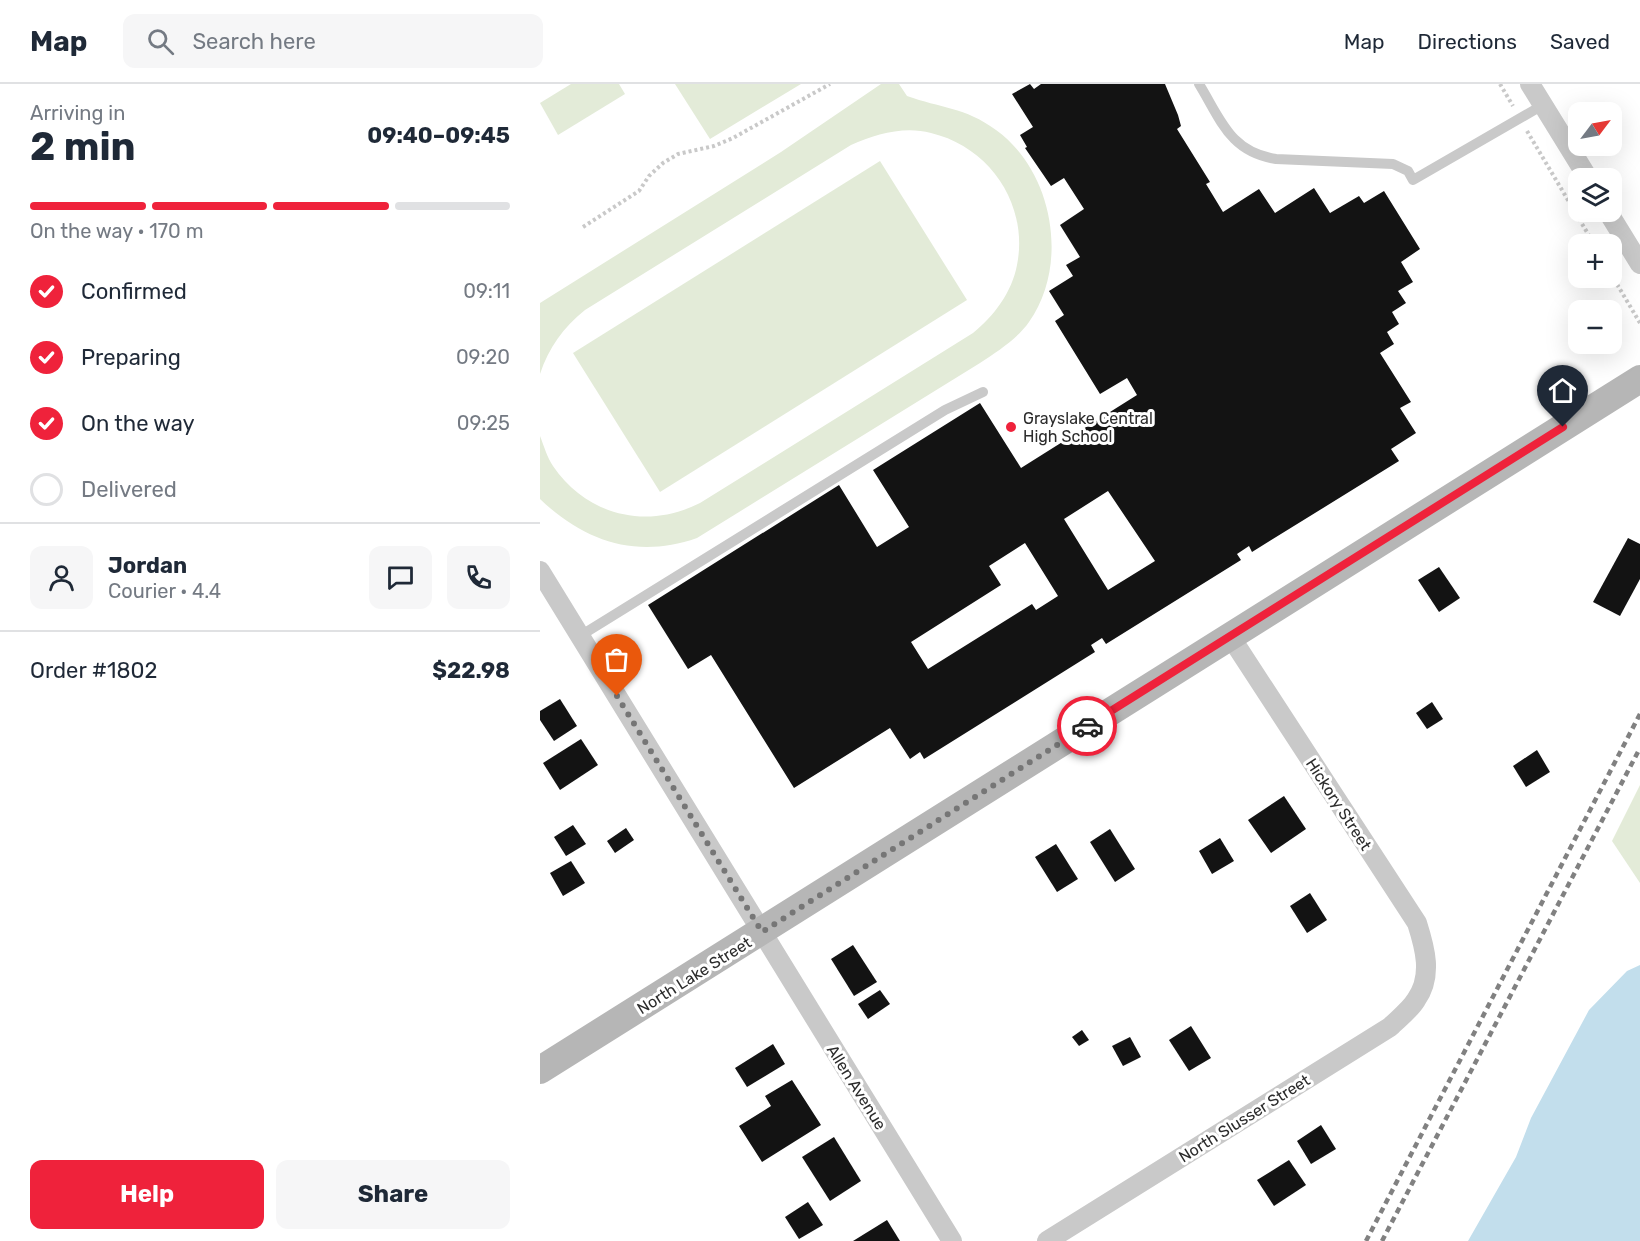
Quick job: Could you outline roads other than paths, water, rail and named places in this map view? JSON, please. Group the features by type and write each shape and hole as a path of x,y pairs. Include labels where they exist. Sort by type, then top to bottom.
{"street":[{"path":"1530,84 1582,168"},
{"path":"1614,222 1640,264"},
{"name":"North Lake Street","path":"540,1070 1640,379"},
{"name":"Allen Avenue","path":"540,571 952,1241"},
{"name":"Hickory Street","path":"1230,636 1417,923 1426,951 1425,979"},
{"name":"North Slusser Street","path":"1047,1241 1390,1027 1416,1000 1425,979"}],"lane":[{"path":"1199,84 1239,145 1259,156 1276,159 1393,164 1408,171 1413,180 1543,105"},
{"path":"580,636 945,410 983,392"}],"water":[{"path":"1640,965 1640,1241 1468,1241 1516,1157 1531,1118 1589,1010 1627,971"}],"railway":[{"path":"1366,1241 1640,714"},
{"path":"1382,1241 1640,748"}],"place":[{"name":"Grayslake Central High School","path":"1011,427"}]}
